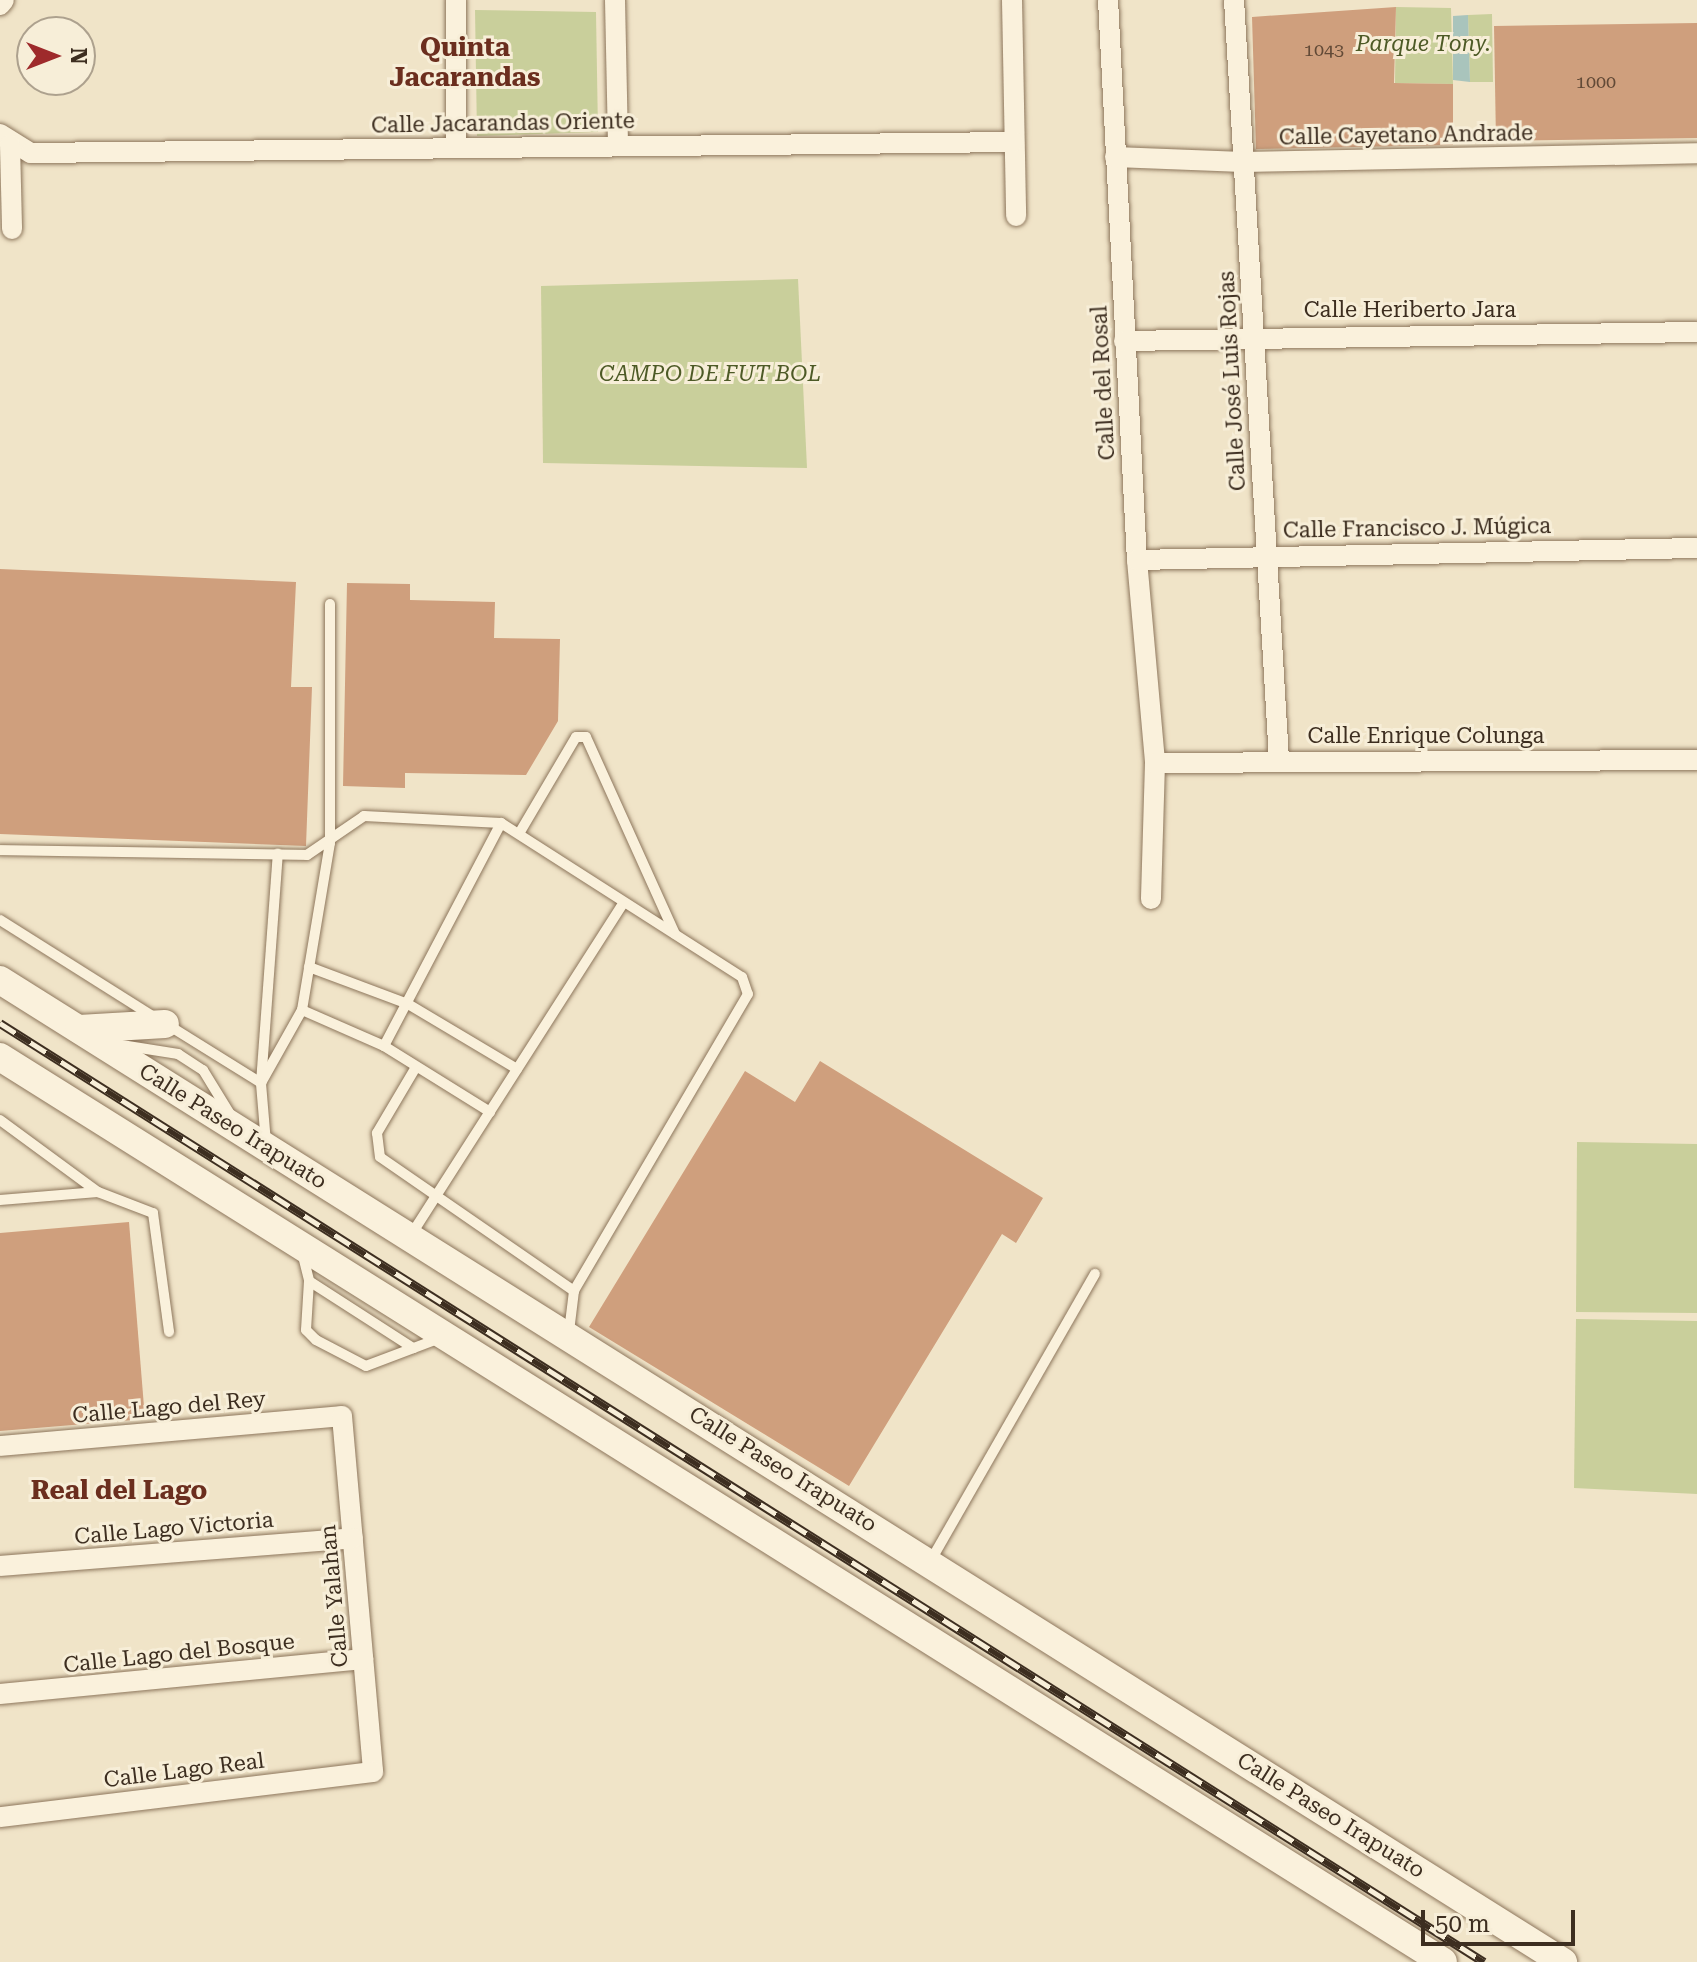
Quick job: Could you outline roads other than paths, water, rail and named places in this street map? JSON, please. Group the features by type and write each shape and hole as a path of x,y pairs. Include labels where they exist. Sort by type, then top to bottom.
{"main road":[{"name":"Calle Paseo Irapuato","path":"0,980 1563,1962"},
{"path":"90,1036 165,1024"},
{"path":"0,1057 1443,1962"}],"street":[{"path":"0,5 4,0"},
{"path":"456,0 456,148"},
{"path":"615,0 618,146"},
{"path":"1012,0 1016,216"},
{"name":"Calle del Rosal","path":"1108,0 1137,560 1155,763 1151,899"},
{"name":"Calle José Luis Rojas","path":"1234,0 1256,335 1264,554 1279,760"},
{"path":"5,139 12,229"},
{"name":"Calle Jacarandas Oriente","path":"5,139 31,153 1013,142"},
{"name":"Calle Cayetano Andrade","path":"1115,157 1243,162 1697,153"},
{"name":"Calle Heriberto Jara","path":"1124,341 1256,335 1697,332"},
{"name":"Calle Francisco J. Múgica","path":"1137,560 1264,554 1697,548"},
{"name":"Calle Enrique Colunga","path":"1155,763 1697,760"},
{"name":"Calle Lago del Rey","path":"0,1446 342,1416"},
{"name":"Calle Yalahan","path":"342,1416 373,1772"},
{"name":"Calle Lago Victoria","path":"0,1566 353,1538"},
{"name":"Calle Lago del Bosque","path":"0,1694 363,1659"},
{"name":"Calle Lago Real","path":"0,1817 373,1772"}],"lane":[{"path":"261,1083 302,1010 330,843 330,604"},
{"path":"520,832 581,734 676,936"},
{"path":"0,850 307,855 330,843 342,826 364,816 501,823 520,832 623,903 742,977 748,994 574,1291 566,1321 570,1336"},
{"path":"384,1046 501,823"},
{"path":"266,1146 261,1083 278,854"},
{"path":"411,1236 623,903"},
{"path":"0,920 261,1083"},
{"path":"309,967 408,1004 517,1069"},
{"path":"302,1010 384,1046 490,1112"},
{"path":"416,1067 375,1146 380,1157 438,1193 574,1291"},
{"path":"0,1120 98,1192 153,1213 169,1332"},
{"path":"0,1200 98,1192"},
{"path":"300,1245 309,1281 306,1330 316,1340 366,1366 445,1336"},
{"path":"930,1562 1095,1274"},
{"path":"309,1281 413,1348"}],"water":[{"path":"1468,15 1470,82 1453,80 1453,16"}],"railway":[{"path":"0,1023 1484,1962"}],"district":[{"name":"Quinta Jacarandas","path":"465,63"},
{"name":"Real del Lago","path":"119,1491"}],"park label":[{"name":"Parque Tony.","path":"1423,44"},
{"name":"CAMPO DE FUT BOL","path":"710,374"}]}
